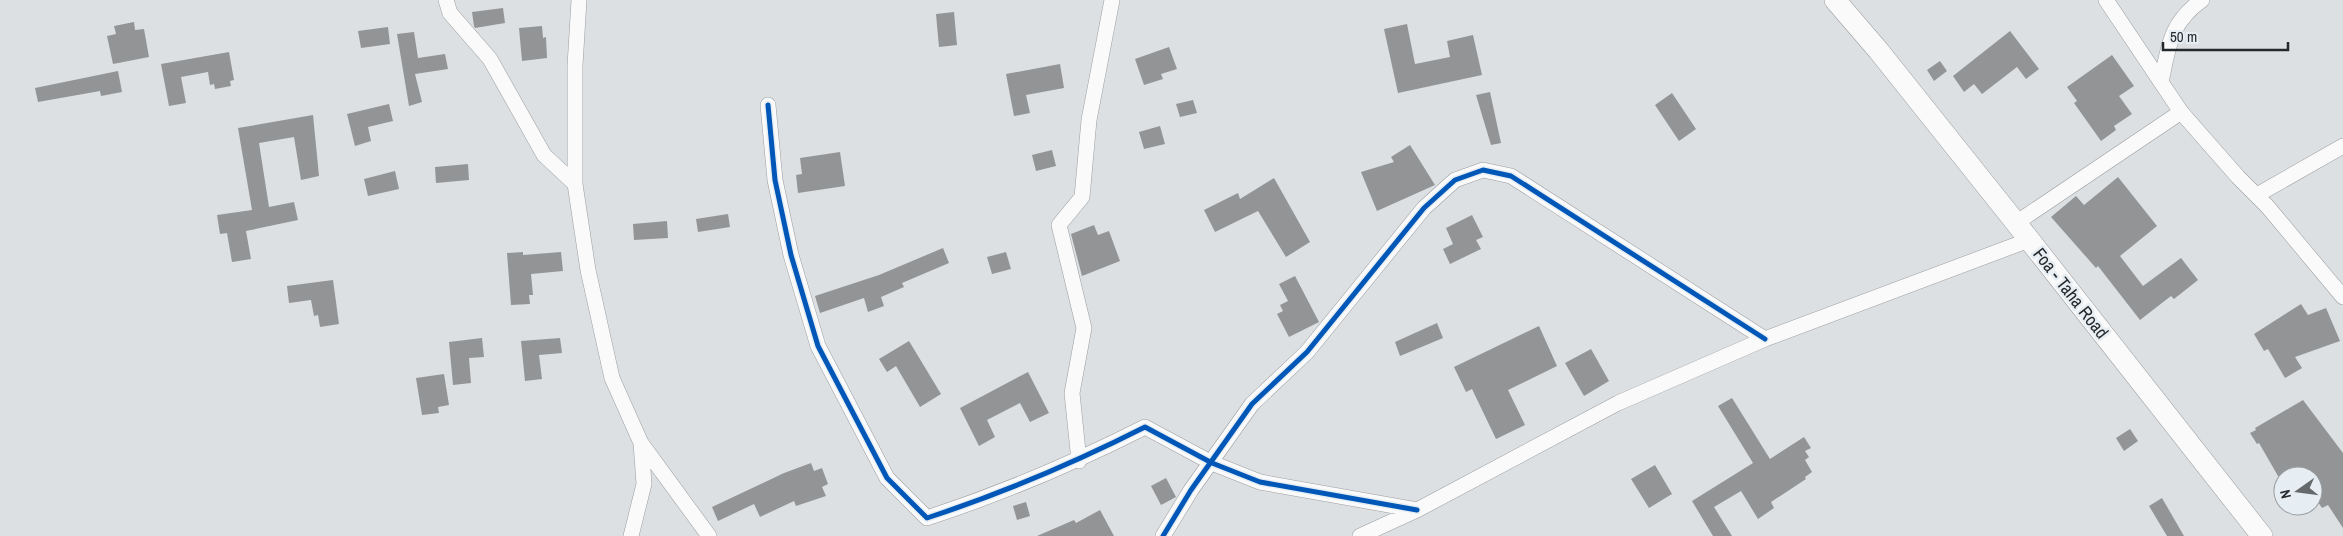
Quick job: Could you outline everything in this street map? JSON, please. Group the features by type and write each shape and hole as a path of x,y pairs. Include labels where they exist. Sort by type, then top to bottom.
{"street":[{"path":"446,0 450,13 490,59 544,155 575,184"},
{"path":"579,0 574,66 575,184 588,270 612,378 642,443 708,536"},
{"path":"1079,460 1072,393 1084,328 1059,226 1082,197 1089,120 1112,0"},
{"name":"Foa - Taha Road","path":"1835,0 1878,50 2016,223 2262,536"},
{"path":"2106,0 2181,112 2238,177 2257,195 2343,297"},
{"path":"2161,82 2176,26 2187,11 2202,0"},
{"path":"768,105 775,180 790,255 818,346 887,478 927,518 996,495 1079,460 1145,427 1212,463 1260,482 1416,510"},
{"path":"2016,223 2181,112"},
{"path":"2257,195 2343,146"},
{"path":"1162,536 1191,490 1212,463 1252,404 1307,352 1424,208 1455,180 1483,170 1512,176 1765,339"},
{"path":"1360,536 1416,510 1618,403 1765,339 2029,240"},
{"path":"632,536 644,484 642,443"}],"building":[{"path":"503,8 505,23 475,28 472,12"},
{"path":"954,12 957,45 939,47 936,14"},
{"path":"134,22 135,30 144,29 149,57 113,64 107,36 116,34 114,26"},
{"path":"1407,24 1415,64 1450,57 1447,41 1473,35 1482,75 1398,93 1384,29"},
{"path":"542,26 543,38 546,37 547,58 522,61 519,28"},
{"path":"388,27 390,44 361,48 358,31"},
{"path":"2010,31 2039,69 2026,79 2017,67 1982,94 1974,84 1964,92 1953,76"},
{"path":"414,32 418,58 445,54 448,69 415,74 422,102 409,106 397,34"},
{"path":"1169,47 1177,69 1161,74 1163,79 1144,85 1135,59"},
{"path":"229,52 234,80 230,81 231,86 215,89 214,84 210,85 208,72 181,77 186,103 169,106 161,64"},
{"path":"2112,55 2134,86 2119,96 2132,114 2114,126 2116,130 2101,141 2074,103 2077,101 2067,87"},
{"path":"1940,61 1947,71 1934,81 1927,70"},
{"path":"1060,64 1064,88 1026,95 1030,113 1014,116 1006,74"},
{"path":"118,71 122,92 101,96 100,91 38,102 35,88"},
{"path":"1490,92 1501,143 1491,145 1476,95"},
{"path":"1672,93 1696,129 1679,141 1655,105"},
{"path":"1193,100 1197,113 1180,117 1176,104"},
{"path":"389,104 393,121 368,127 371,141 355,146 347,114"},
{"path":"313,115 319,176 301,180 294,137 259,143 269,207 294,202 298,220 246,231 251,259 232,262 227,233 220,234 217,215 252,210 238,128"},
{"path":"1160,126 1165,144 1144,149 1139,132"},
{"path":"1410,145 1435,185 1377,211 1361,172 1394,162 1391,157"},
{"path":"1052,150 1056,166 1036,171 1032,155"},
{"path":"840,152 845,186 798,193 796,175 802,174 800,158"},
{"path":"468,164 469,180 436,183 435,167"},
{"path":"395,171 399,189 368,196 364,179"},
{"path":"2118,177 2157,226 2120,256 2143,286 2181,258 2198,280 2174,299 2171,296 2140,320 2098,266 2096,268 2051,217 2076,196 2084,205"},
{"path":"1274,178 1310,242 1286,257 1258,211 1215,232 1204,210 1238,193 1240,199"},
{"path":"728,214 730,227 698,232 696,219"},
{"path":"1472,215 1483,237 1476,240 1481,249 1450,264 1443,249 1453,244 1446,228"},
{"path":"667,221 668,238 634,240 633,224"},
{"path":"1094,225 1098,235 1109,231 1120,261 1082,276 1071,234"},
{"path":"943,248 949,263 902,283 904,287 881,297 884,306 868,312 864,298 820,313 815,296 879,275"},
{"path":"523,252 523,255 561,252 563,271 531,274 533,295 529,295 530,304 511,305 507,253"},
{"path":"1006,252 1011,269 992,274 987,257"},
{"path":"1295,276 1319,322 1289,337 1277,314 1283,311 1280,305 1288,301 1279,284"},
{"path":"333,280 339,324 320,327 318,315 314,316 311,300 289,303 287,286"},
{"path":"2301,304 2308,315 2326,308 2340,341 2295,357 2302,368 2285,378 2268,349 2264,351 2254,334"},
{"path":"1437,323 1443,338 1400,356 1395,342"},
{"path":"1539,326 1557,366 1508,390 1525,425 1496,439 1472,389 1466,392 1454,367"},
{"path":"482,338 484,357 469,358 471,383 453,385 449,342"},
{"path":"560,338 562,353 539,355 542,379 525,381 521,341"},
{"path":"909,341 941,394 920,407 896,366 887,372 879,359"},
{"path":"1591,349 1609,381 1584,396 1565,363"},
{"path":"1028,372 1049,413 1030,422 1020,403 987,420 995,437 979,446 960,408"},
{"path":"444,374 449,405 438,407 439,413 422,415 416,378"},
{"path":"1732,398 1770,459 1804,437 1811,448 1805,451 1809,457 1805,460 1812,472 1805,477 1806,479 1771,502 1774,508 1758,519 1741,491 1714,507 1732,536 1713,536 1692,501 1753,463 1718,406"},
{"path":"2303,400 2343,453 2343,528 2328,505 2323,508 2323,466 2273,467 2259,443 2257,444 2250,433 2256,430 2255,428"},
{"path":"2130,429 2138,441 2124,451 2116,438"},
{"path":"811,463 814,471 822,468 828,484 822,487 826,496 796,506 794,501 760,517 754,504 718,521 712,507 784,473"},
{"path":"1655,465 1672,494 1649,508 1631,479"},
{"path":"1166,478 1176,497 1161,505 1151,486"},
{"path":"2162,498 2184,536 2167,536 2149,506"},
{"path":"1026,502 1030,516 1017,520 1013,506"},
{"path":"1100,510 1114,536 1037,536 1074,520 1076,523"}],"cycle path":[{"path":"768,105 775,180 791,255 818,346 887,478 927,518 1038,477 1145,427 1212,463 1260,482 1417,510"},
{"path":"1163,536 1191,490 1252,404 1307,352 1424,208 1455,180 1483,170 1511,176 1765,339"}]}
